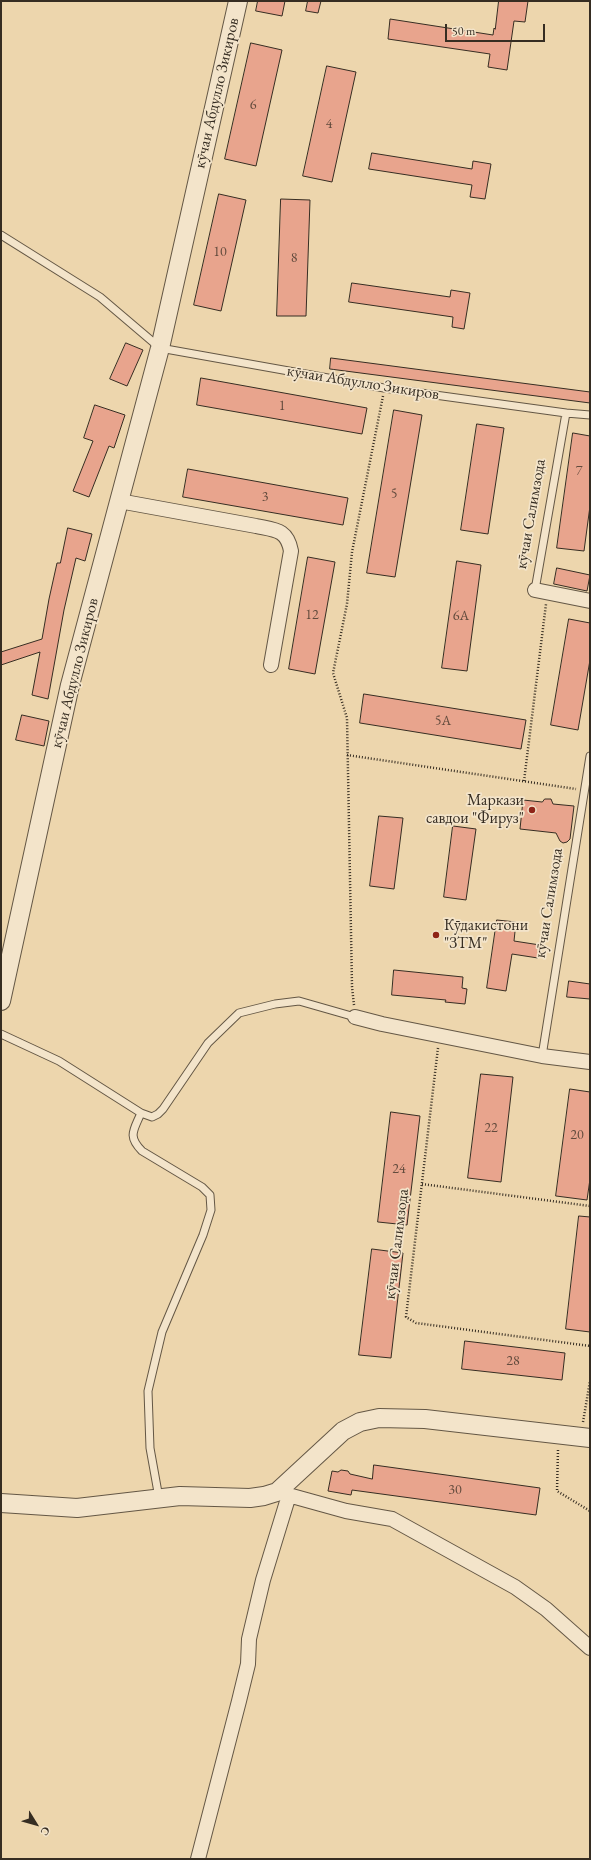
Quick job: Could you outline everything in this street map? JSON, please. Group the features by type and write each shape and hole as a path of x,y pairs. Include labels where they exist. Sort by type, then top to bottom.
{"street":[{"name":"кӯчаи Абдулло Зикиров","path":"1,1000 70,685 160,348 238,1"},
{"path":"118,501 276,530 289,540 291,551 271,665"},
{"path":"541,591 590,601"},
{"path":"355,1017 440,1036 542,1056 590,1062"},
{"path":"198,1859 248,1664 249,1639 283,1494 343,1431 360,1422 379,1418 425,1419 585,1438"},
{"path":"1,1503 77,1508 180,1496 250,1498 283,1494 346,1511 392,1519 515,1587 546,1609 590,1648"}],"lane":[{"path":"1,235 100,296 160,348"},
{"name":"кӯчаи Абдулло Зикиров","path":"160,348 384,388 566,413"},
{"path":"566,413 590,415"},
{"name":"кӯчаи Салимзода","path":"541,591 566,413"},
{"name":"кӯчаи Салимзода","path":"542,1056 590,756"},
{"path":"1,1034 59,1061 141,1113 152,1117 158,1114 208,1043 239,1013 275,1004 299,1001 355,1017"},
{"path":"141,1113 133,1132 132,1137 134,1142 142,1151 202,1186 210,1195 211,1210 203,1235 162,1332 148,1391 150,1448 159,1498"}],"path":[{"path":"355,1017 352,987 347,718 333,673 347,604 352,552 384,388"},
{"path":"524,781 541,591"},
{"path":"347,755 585,790"},
{"name":"кӯчаи Салимзода","path":"440,1036 405,1313 408,1320 416,1323 590,1346"},
{"path":"422,1184 590,1206"},
{"path":"585,1438 590,1381"},
{"path":"558,1434 557,1491 590,1511"}],"building":[{"path":"258,1 285,1 282,16 256,11"},
{"path":"308,1 321,1 318,13 306,11"},
{"path":"499,1 528,1 525,22 514,21 507,70 488,67 490,54 388,39 390,19 493,35"},
{"path":"251,43 282,50 256,166 225,159"},
{"path":"327,66 356,72 332,182 303,176"},
{"path":"372,153 472,169 473,161 491,164 485,199 470,197 472,185 369,169"},
{"path":"219,194 246,200 221,311 194,305"},
{"path":"281,199 310,200 306,316 277,316"},
{"path":"352,283 450,297 451,290 470,293 464,329 452,327 453,317 349,302"},
{"path":"126,343 143,350 127,386 110,379"},
{"path":"331,358 590,392 590,403 330,369"},
{"path":"201,378 367,408 362,434 197,405"},
{"path":"95,405 125,415 114,448 109,446 89,497 73,491 93,441 84,438"},
{"path":"394,410 422,415 395,577 367,573"},
{"path":"477,424 504,428 488,534 461,530"},
{"path":"573,433 590,436 590,506 584,551 557,548"},
{"path":"188,469 348,498 343,525 183,497"},
{"path":"68,528 92,534 85,561 76,558 64,610 48,699 32,695 40,652 1,665 1,652 42,639 57,563 60,563"},
{"path":"308,557 335,562 315,674 289,669"},
{"path":"457,561 481,565 467,671 442,668"},
{"path":"557,568 590,575 587,591 554,584"},
{"path":"569,619 590,623 590,660 578,730 551,725"},
{"path":"364,694 526,720 521,749 360,723"},
{"path":"22,715 49,721 44,746 16,740"},
{"path":"545,799 551,799 553,804 574,806 570,839 567,842 563,843 560,841 556,833 520,829 523,800 542,802"},
{"path":"379,816 403,818 394,889 370,886"},
{"path":"453,826 476,829 466,900 444,897"},
{"path":"497,920 516,922 514,941 540,945 538,958 512,954 506,991 487,988"},
{"path":"394,970 463,977 462,988 467,989 465,1004 445,1002 446,1000 392,995"},
{"path":"569,981 590,984 590,999 567,997"},
{"path":"481,1074 513,1077 501,1182 468,1178"},
{"path":"570,1089 590,1092 590,1179 587,1200 556,1196"},
{"path":"391,1112 420,1116 407,1225 378,1222"},
{"path":"579,1216 590,1217 590,1332 566,1329"},
{"path":"372,1249 403,1253 391,1358 359,1355"},
{"path":"465,1341 565,1353 562,1380 462,1369"},
{"path":"374,1465 540,1488 536,1515 352,1490 351,1495 328,1491 332,1471 348,1471 350,1474 372,1479"}],"place":[{"name":"Маркази савдои \"Фируз\"","path":"532,810"},
{"name":"Кӯдакистони \"ЗТМ\"","path":"436,935"}]}
